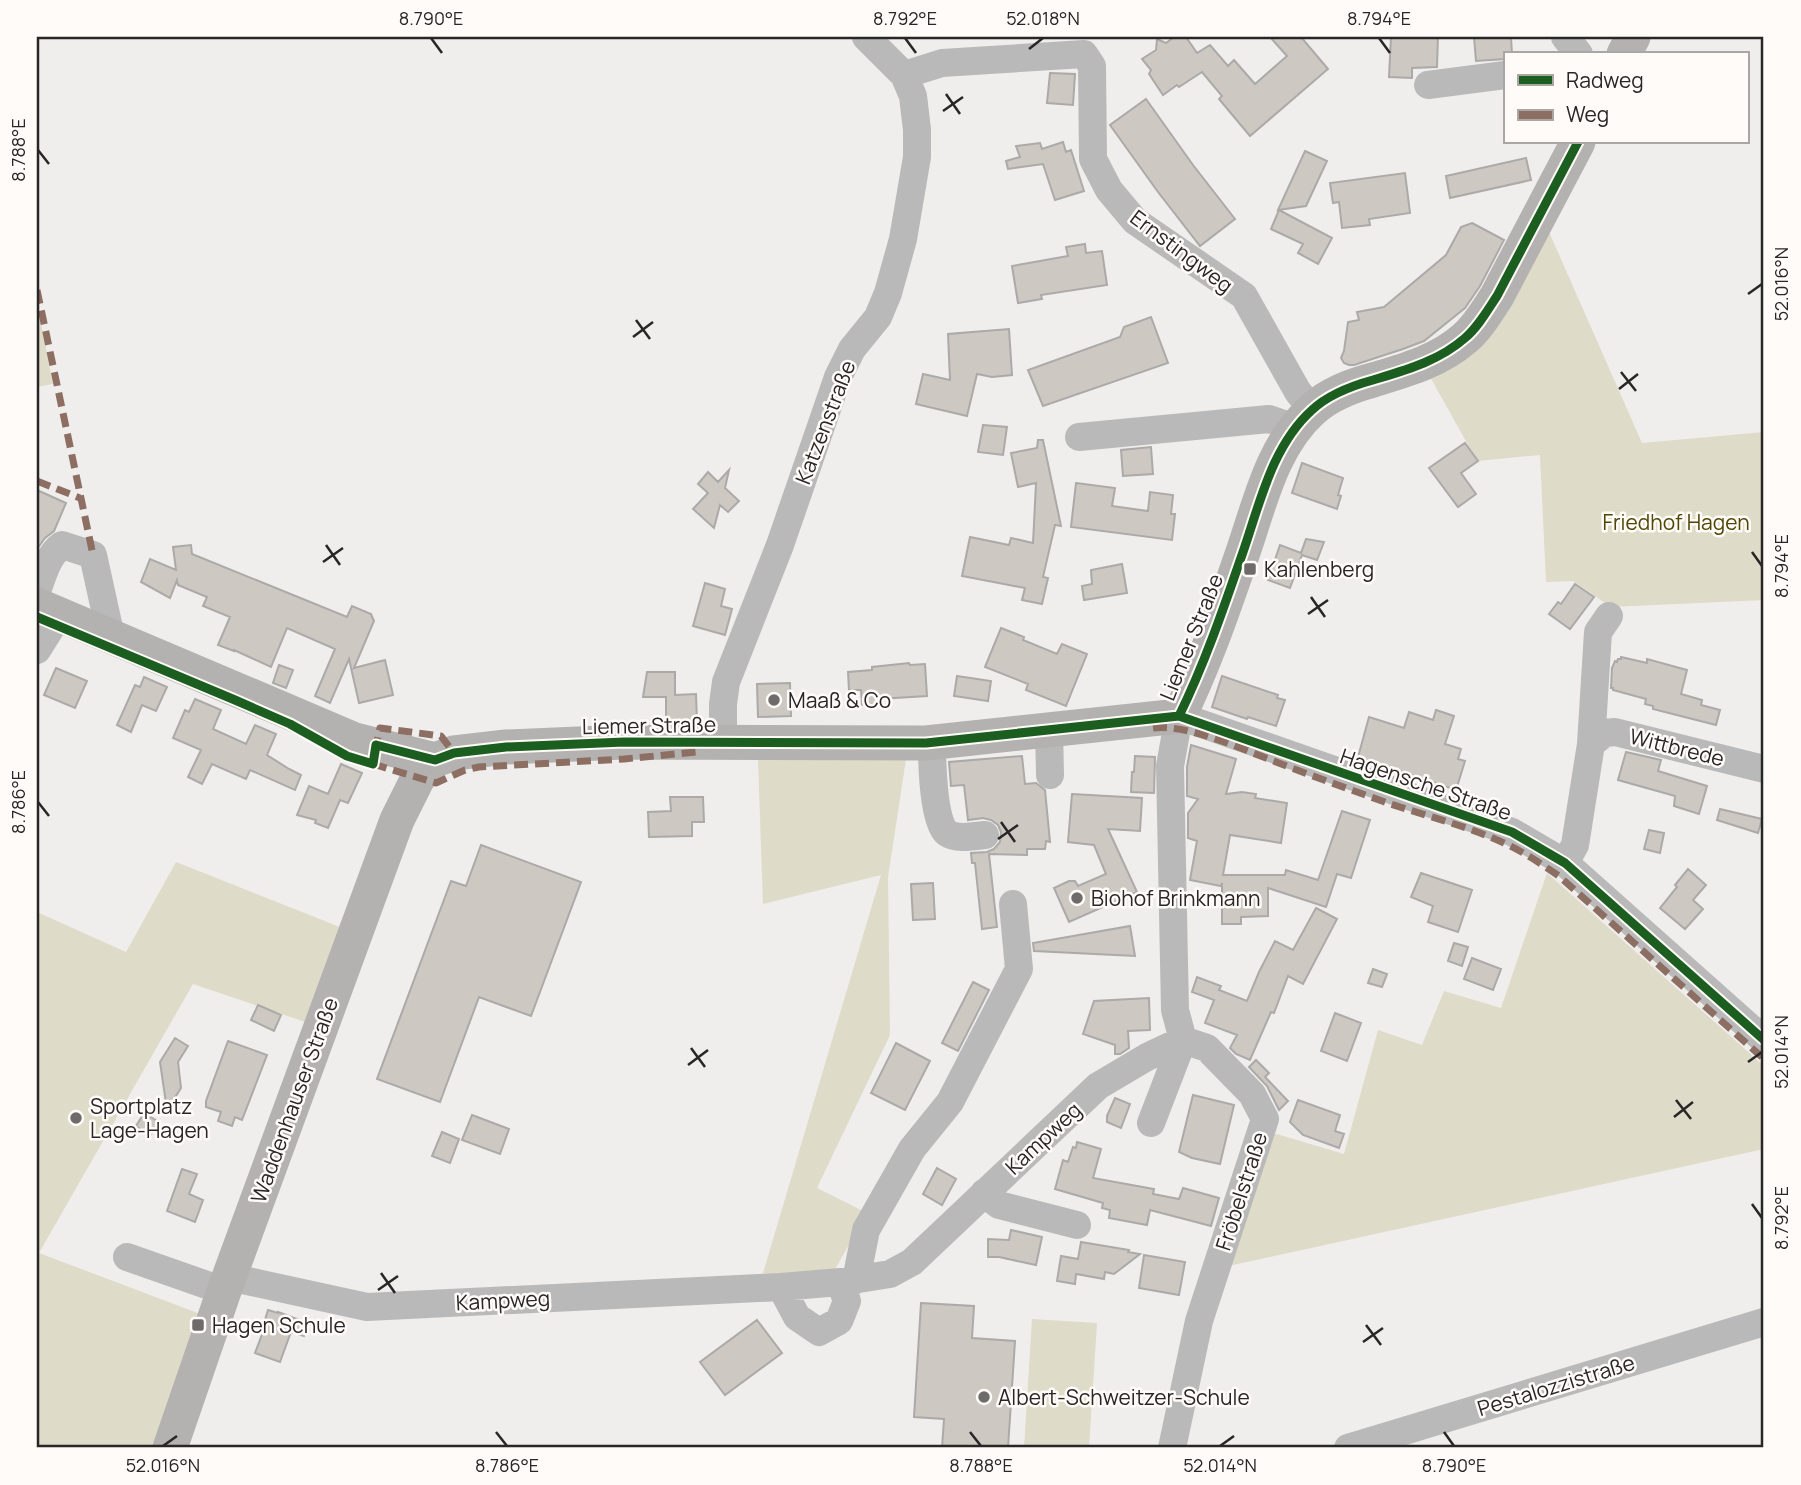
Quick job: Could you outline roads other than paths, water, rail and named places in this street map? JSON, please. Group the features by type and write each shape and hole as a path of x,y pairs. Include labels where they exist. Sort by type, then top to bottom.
{"main road":[{"name":"Liemer Straße","path":"435,760 454,752 506,747 624,751 723,742 932,742 1179,716 1229,591 1273,466 1286,440 1304,418 1330,397 1350,387 1420,365 1444,353 1466,337 1483,318 1497,296 1577,144"},
{"path":"44,603 183,672 292,719 355,740 435,760"},
{"name":"Waddenhauser Straße","path":"170,1448 226,1284 397,820 418,778 435,760"}],"street":[{"name":"Katzenstraße","path":"723,742 726,682 780,545 838,377 852,349 878,317 888,293 903,239 917,156 914,96 904,75 866,37"},
{"path":"1565,37 1577,52"},
{"name":"Ernstingweg","path":"904,75 942,64 1084,54 1092,66 1093,159 1109,190 1135,221 1244,296 1298,392 1304,418"},
{"path":"1428,85 1504,75"},
{"path":"1079,437 1304,418"},
{"path":"37,650 51,558 62,545 93,555 111,637"},
{"path":"1564,863 1575,845 1591,744 1598,632 1609,616"},
{"path":"1151,1123 1183,1040 1175,1010 1170,766 1179,716"},
{"name":"Hagensche Straße","path":"1179,716 1512,832 1564,863 1764,1040"},
{"path":"1049,729 1050,775"},
{"name":"Wittbrede","path":"1591,744 1605,733 1615,732 1764,769"},
{"path":"932,742 937,813 942,829 951,836 985,835"},
{"path":"781,1287 797,1317 819,1332 839,1321 847,1301 848,1281 866,1230 912,1149 950,1102 1019,969 1013,904"},
{"name":"Kampweg","path":"127,1257 226,1284 367,1307 781,1287 890,1274 912,1262 1098,1086 1147,1057 1183,1040"},
{"name":"Fröbelstraße","path":"1172,1448 1199,1321 1265,1119 1252,1094 1207,1048 1183,1040"},
{"path":"984,1194 999,1205 1077,1225"},
{"name":"Pestalozzistraße","path":"1348,1448 1764,1322"}],"place":[{"name":"Kahlenberg","path":"1250,569"},
{"name":"Maaß & Co","path":"774,700"},
{"name":"Biohof Brinkmann","path":"1077,898"},
{"name":"Sportplatz Lage-Hagen","path":"76,1118"},
{"name":"Hagen Schule","path":"198,1325"},
{"name":"Albert-Schweitzer-Schule","path":"984,1397"}],"park label":[{"name":"Friedhof Hagen","path":"1676,522"}]}
